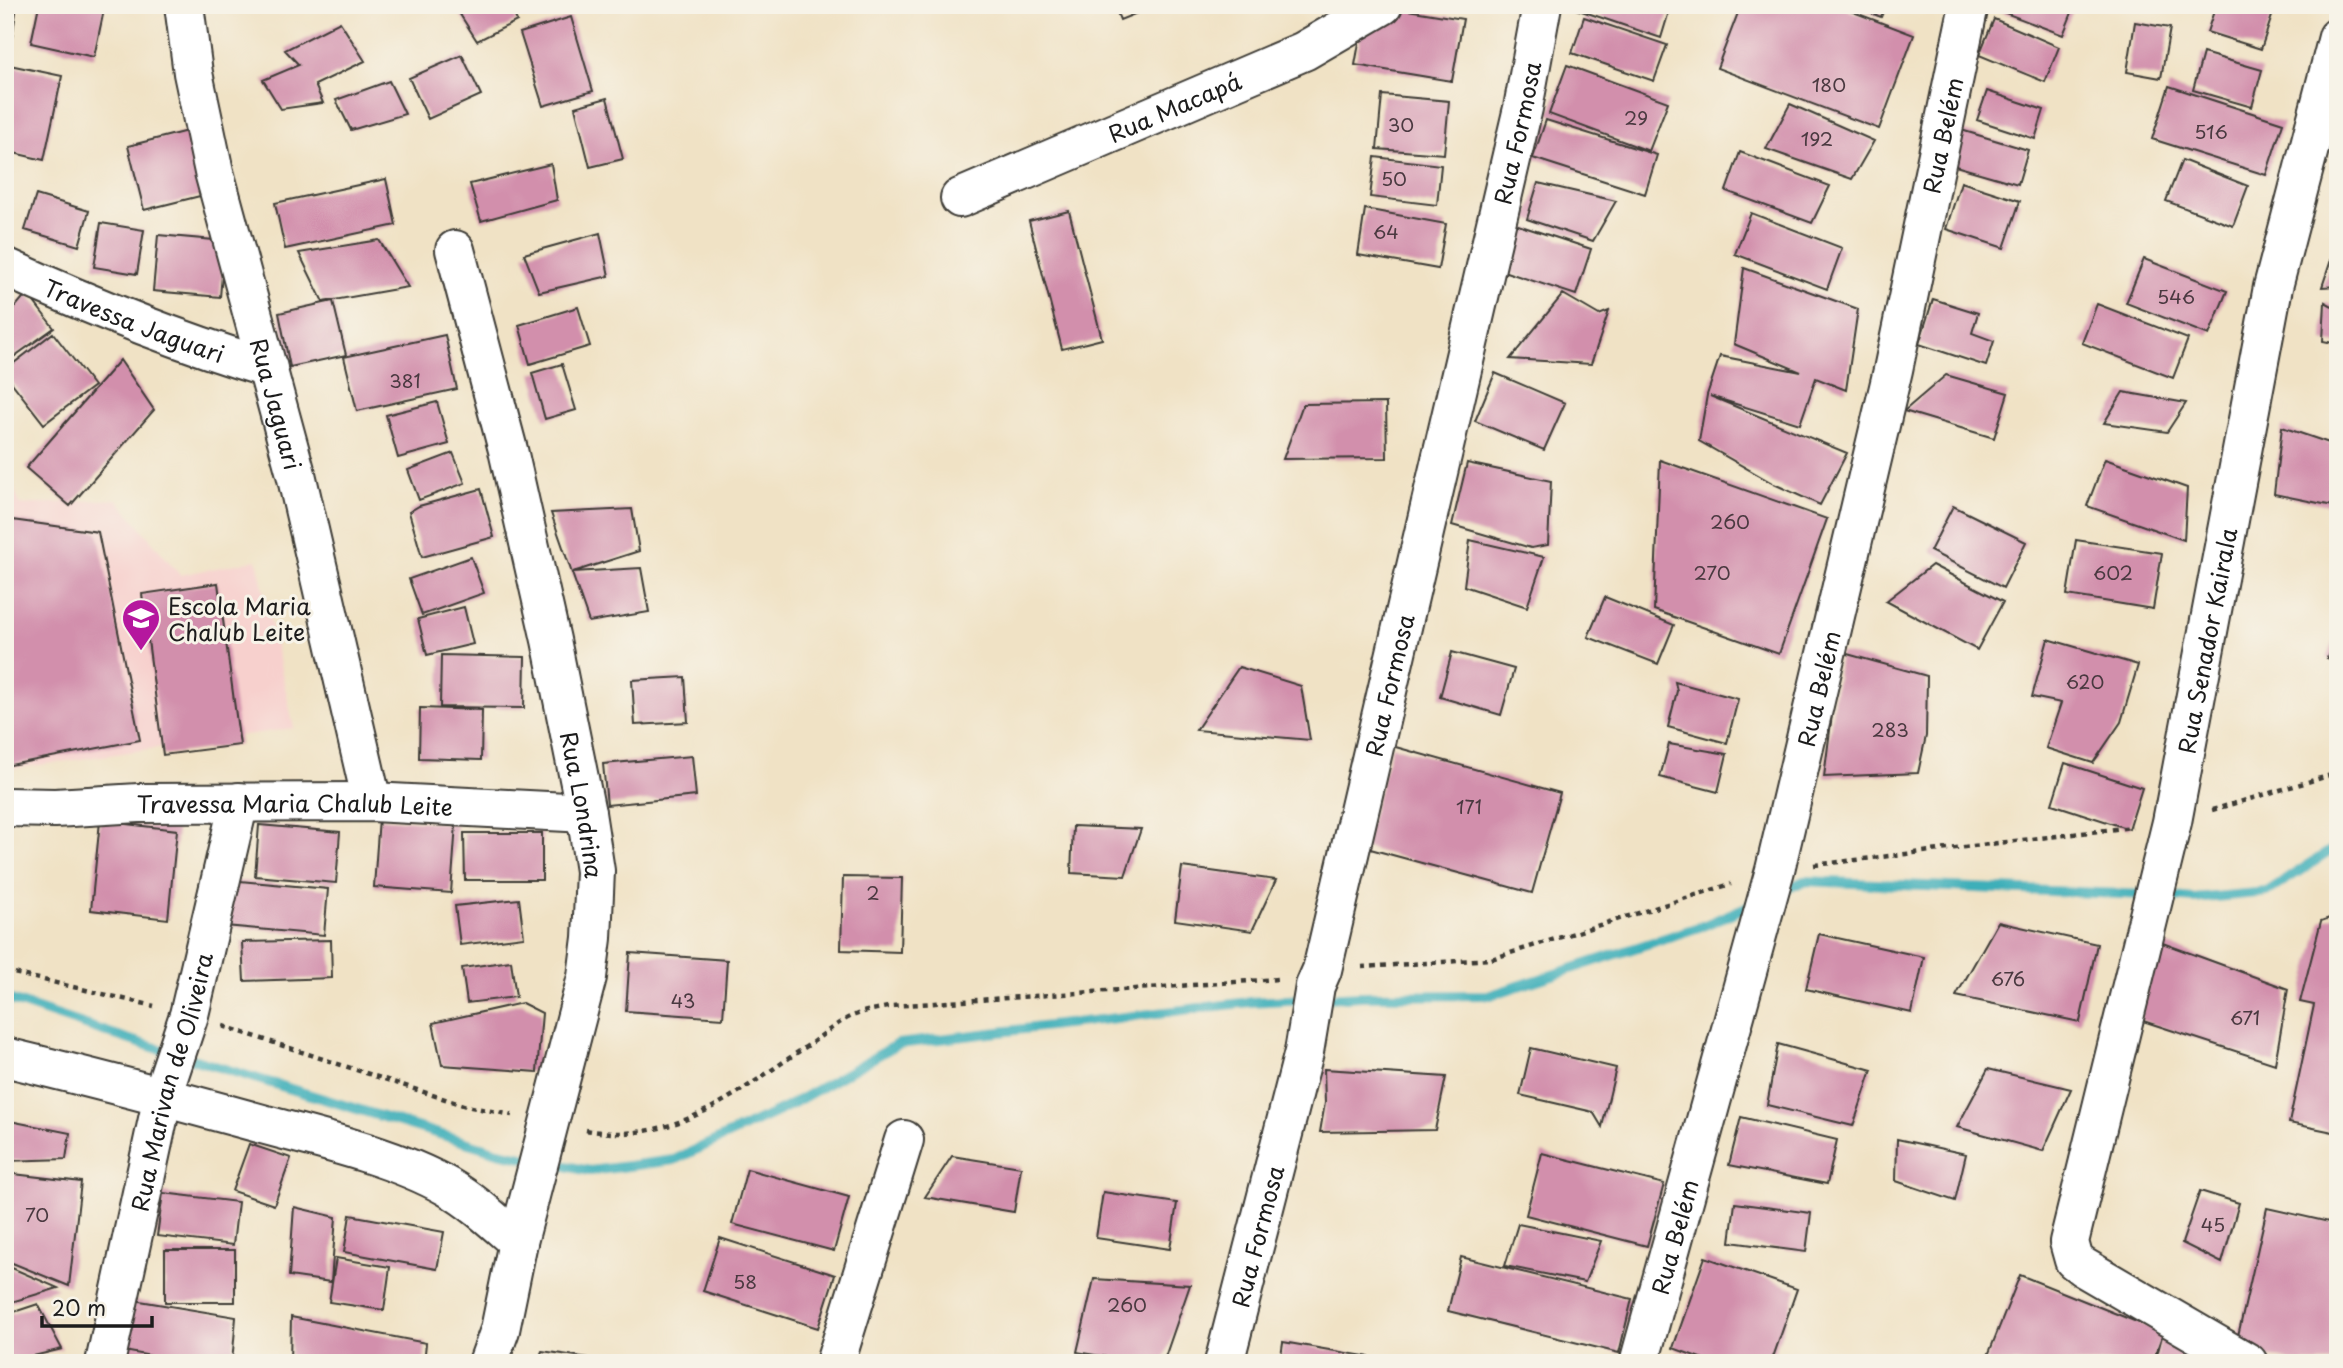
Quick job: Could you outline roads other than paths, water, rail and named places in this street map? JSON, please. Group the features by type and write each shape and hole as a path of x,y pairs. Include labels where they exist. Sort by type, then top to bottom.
{"street":[{"name":"Rua Jaguari","path":"184,5 193,73 214,172 296,474 372,802"},
{"name":"Rua Macapá","path":"960,198 1304,51 1383,5"},
{"name":"Rua Formosa","path":"1224,1363 1304,1052 1318,978 1523,108 1542,5"},
{"name":"Rua Belém","path":"1639,1363 1775,870 1893,370 1969,5"},
{"name":"Rua Senador Kairala","path":"2248,1363 2083,1267 2074,1260 2069,1242 2172,822 2273,287 2338,37"},
{"name":"Rua Londrina","path":"455,250 508,450 551,640 595,871 587,976 523,1225 500,1330 488,1363"},
{"name":"Travessa Jaguari","path":"5,267 165,335 268,368"},
{"name":"Rua Marivan de Oliveira","path":"105,1363 164,1091 186,1020 239,802"},
{"name":"Travessa Maria Chalub Leite","path":"5,807 55,808 139,803 372,802 586,813"},
{"path":"5,1057 164,1091 403,1166 523,1225"},
{"path":"835,1363 904,1140"}],"waterway":[{"path":"2162,896 2194,899 2267,892 2338,846"},
{"path":"1780,892 1804,881 2146,895"},
{"path":"5,998 133,1041 498,1152 590,1171 674,1160 783,1109 898,1044 1250,1002 1361,996 1491,995 1705,925 1755,903"}],"place":[{"name":"Escola Maria Chalub Leite","path":"141,652"}]}
